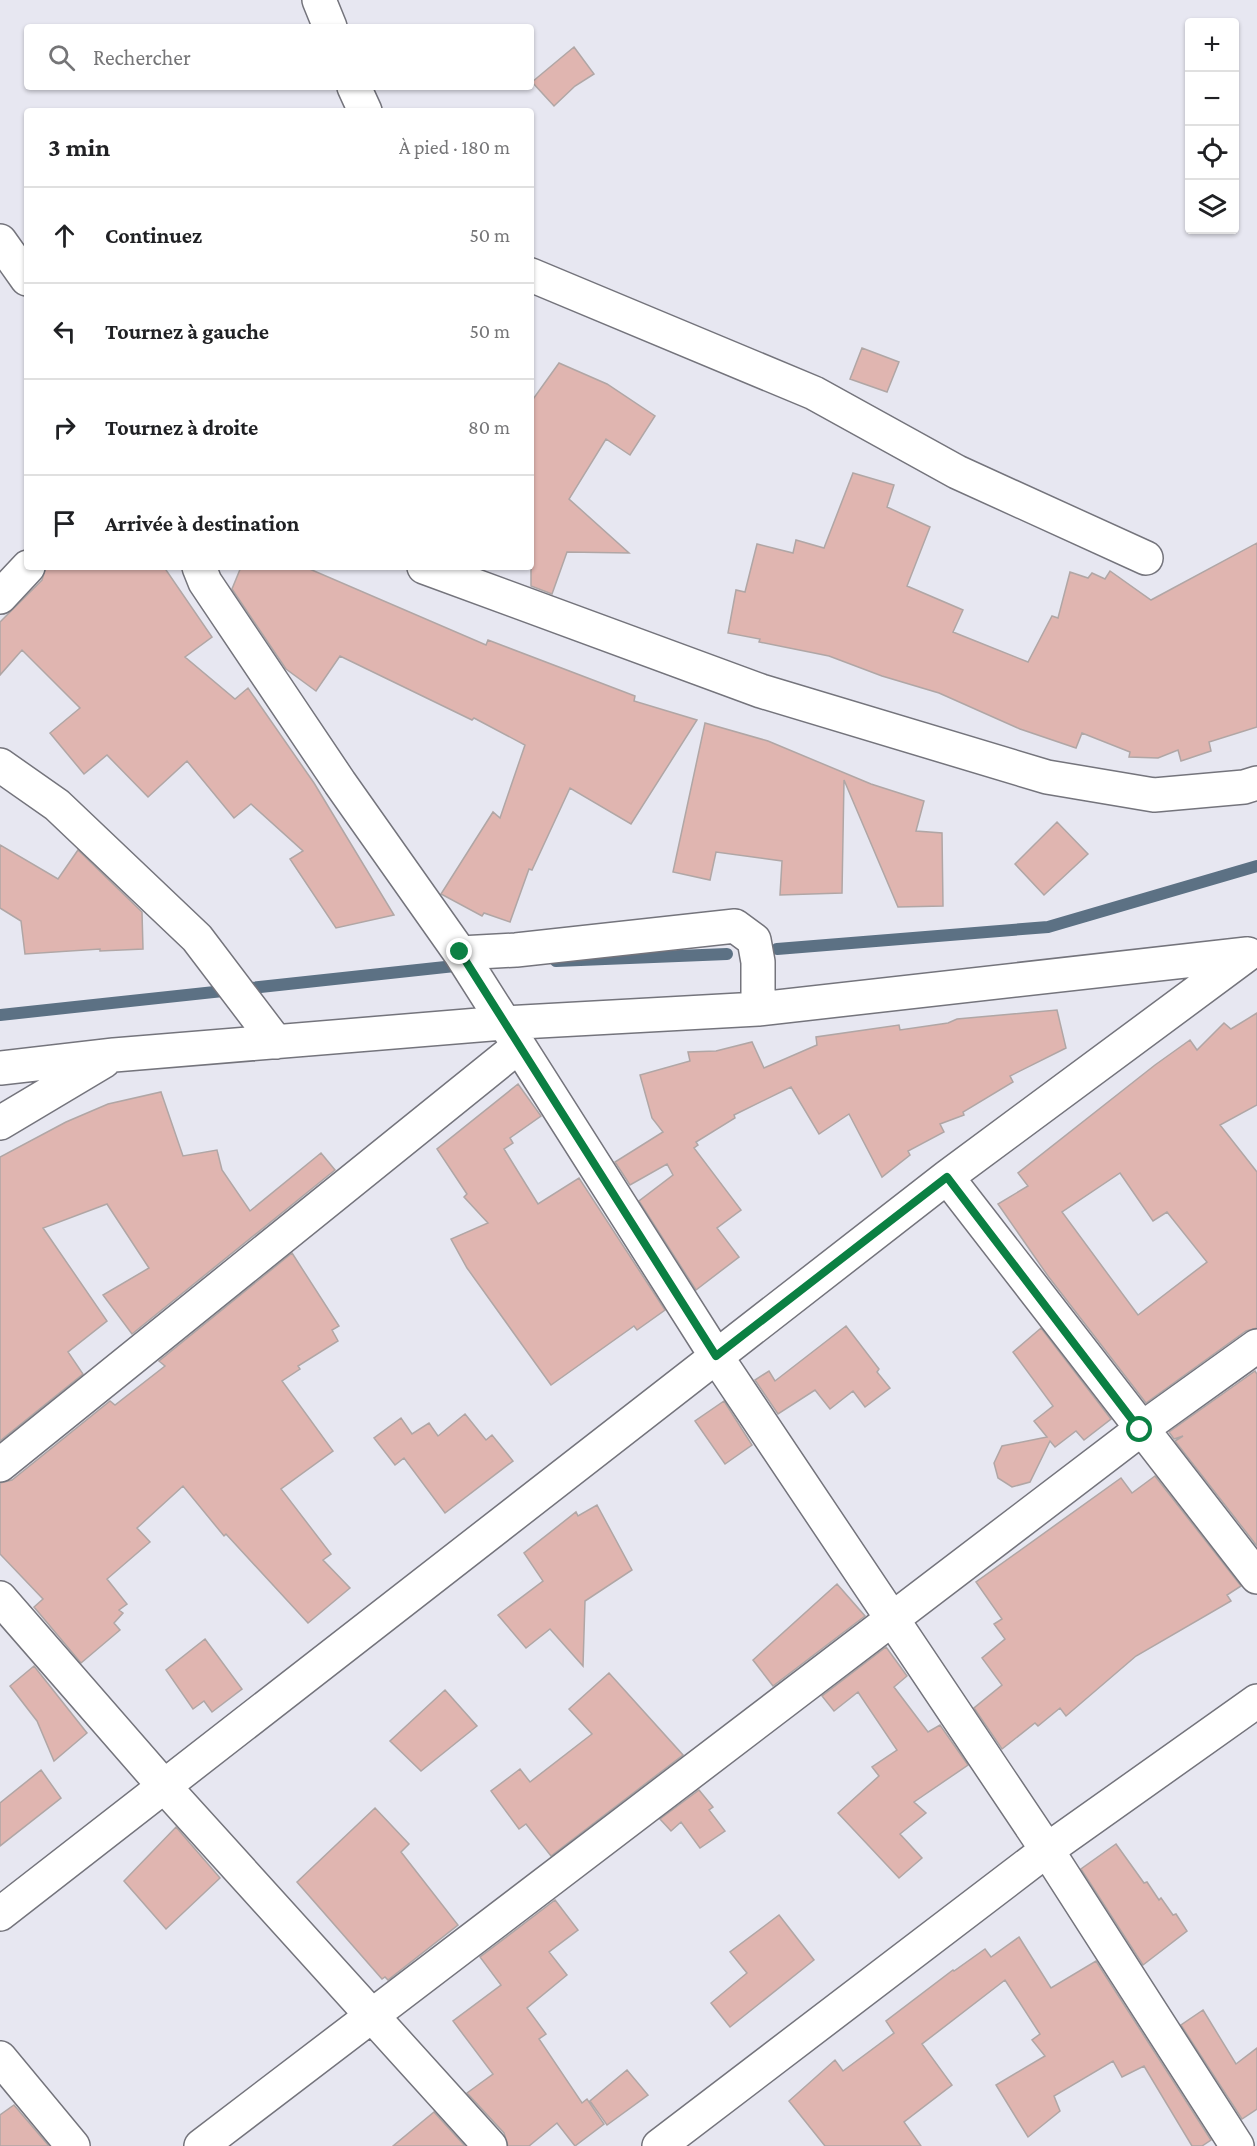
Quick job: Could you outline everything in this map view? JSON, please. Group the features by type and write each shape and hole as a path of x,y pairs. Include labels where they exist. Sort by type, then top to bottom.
{"street":[{"path":"319,0 329,24"},
{"path":"355,90 363,108"},
{"path":"0,241 24,275"},
{"path":"534,276 814,393 957,472 1146,558"},
{"path":"0,597 25,570"},
{"path":"200,570 205,582 340,783 460,952 716,1356 1047,1850 1237,2146"},
{"path":"432,570 761,691 1047,777 1154,795 1244,787 1257,783"},
{"path":"0,765 57,806 197,938 276,1042"},
{"path":"460,952 516,950 735,926 754,940 758,962 758,1009"},
{"path":"0,1068 114,1055 276,1042 511,1034 758,1009 1252,953"},
{"path":"0,1914 947,1177 1252,953"},
{"path":"0,1465 511,1034"},
{"path":"0,1123 114,1055"},
{"path":"947,1177 1140,1430 1257,1577"},
{"path":"201,2146 1140,1430 1257,1346"},
{"path":"0,1598 163,1785 490,2146"},
{"path":"659,2146 1047,1850 1257,1701"},
{"path":"0,2058 73,2146"}],"building":[{"path":"574,47 594,74 575,86 554,106 534,84 534,80"},
{"path":"862,348 899,362 887,392 850,379"},
{"path":"559,363 607,384 655,416 630,455 606,439 569,499 629,553 567,552 552,594 531,586 531,570 534,570 534,398"},
{"path":"853,473 894,485 887,507 930,527 907,586 963,610 953,632 1028,662 1052,616 1058,618 1070,572 1088,578 1092,573 1105,579 1110,571 1151,600 1257,543 1257,727 1209,742 1211,751 1181,761 1178,750 1158,758 1129,757 1130,752 1082,733 1076,748 1020,729 939,693 882,676 829,656 759,642 760,639 728,633 736,590 745,592 757,544 793,553 796,540 824,548"},
{"path":"45,570 166,570 212,637 185,657 235,699 248,688 314,783 394,915 336,928 290,859 303,851 251,804 234,818 187,761 148,797 107,755 84,774 50,733 80,708 22,650 0,675 0,622 42,580"},
{"path":"240,570 312,570 486,645 488,640 635,696 634,701 697,720 631,824 570,788 532,870 529,869 510,922 484,913 482,916 441,894 493,812 500,818 525,745 474,718 472,720 340,656 316,691 286,669 232,589"},
{"path":"705,723 768,741 871,784 924,801 916,831 942,833 943,906 898,907 844,780 842,893 780,895 782,861 716,852 710,880 673,872"},
{"path":"1057,822 1088,854 1044,895 1015,864"},
{"path":"0,845 58,879 78,850 142,912 143,949 100,951 100,949 25,954 21,921 0,908"},
{"path":"1057,1010 1066,1048 1010,1076 1013,1082 963,1112 964,1115 940,1124 944,1132 908,1151 910,1155 882,1177 849,1114 819,1134 791,1087 734,1115 735,1118 696,1142 698,1145 694,1148 741,1210 717,1228 739,1257 696,1290 639,1201 673,1175 667,1164 630,1185 615,1162 663,1132 652,1118 640,1075 690,1061 688,1052 716,1051 752,1042 764,1068 817,1045 816,1037 899,1025 900,1030 948,1023 957,1019"},
{"path":"1257,1013 1257,1105 1220,1125 1257,1172 1257,1328 1246,1331 1146,1403 1048,1276 998,1204 1028,1186 1018,1173 1155,1065 1190,1040 1197,1050 1224,1023 1231,1029","holes":["1120,1173 1153,1221 1167,1212 1207,1262 1138,1315 1062,1212"]},
{"path":"518,1084 541,1116 510,1138 513,1143 504,1149 538,1204 579,1178 665,1310 637,1330 634,1326 551,1385 467,1268 451,1239 488,1223 464,1197 467,1194 437,1149"},
{"path":"161,1092 183,1156 217,1150 222,1170 250,1211 321,1153 335,1170 132,1334 103,1295 149,1268 107,1204 43,1228 107,1321 68,1352 83,1374 0,1441 0,1157 66,1122 108,1104"},
{"path":"292,1253 339,1326 332,1330 338,1341 298,1366 300,1369 282,1381 333,1451 281,1489 331,1554 323,1560 350,1588 308,1623 226,1534 224,1536 183,1486 137,1528 150,1542 107,1579 127,1604 119,1610 123,1613 114,1623 120,1630 81,1663 34,1607 43,1599 0,1554 0,1483 12,1480 110,1401 115,1405 165,1366 159,1361"},
{"path":"846,1326 879,1369 877,1372 890,1388 865,1407 853,1391 830,1409 815,1390 778,1414 755,1380 769,1371 775,1381"},
{"path":"1041,1328 1111,1419 1084,1440 1076,1431 1055,1447 1050,1441 1030,1482 1012,1487 998,1478 994,1463 1002,1446 1047,1437 1034,1421 1053,1406 1013,1352"},
{"path":"1255,1371 1257,1374 1257,1546 1175,1441 1183,1436 1174,1439 1169,1432"},
{"path":"724,1401 752,1445 725,1464 695,1421"},
{"path":"465,1414 486,1440 492,1435 513,1461 445,1513 404,1458 395,1465 374,1438 401,1418 412,1434 429,1423 438,1436"},
{"path":"1155,1476 1241,1586 1227,1595 1231,1601 1136,1656 1066,1716 1060,1708 1038,1726 1035,1723 1002,1749 974,1708 1002,1685 982,1658 1005,1639 994,1624 1002,1619 976,1582 1121,1478 1132,1493"},
{"path":"597,1505 632,1570 585,1601 583,1666 550,1629 526,1648 498,1615 543,1581 524,1553 576,1512 578,1516"},
{"path":"837,1584 865,1616 773,1686 753,1660"},
{"path":"205,1639 242,1689 212,1712 204,1701 193,1709 166,1670"},
{"path":"886,1647 907,1676 894,1687 928,1732 940,1725 968,1765 914,1802 926,1813 900,1834 922,1858 899,1878 838,1813 879,1776 872,1767 897,1750 858,1692 834,1711 822,1696"},
{"path":"34,1666 87,1733 54,1761 37,1721 10,1686"},
{"path":"609,1673 683,1755 551,1856 526,1824 519,1829 491,1791 520,1769 530,1782 592,1734 569,1709"},
{"path":"445,1690 477,1726 421,1771 390,1741"},
{"path":"41,1770 61,1798 0,1846 0,1803"},
{"path":"699,1790 713,1807 709,1810 725,1831 700,1848 681,1822 671,1831 660,1819"},
{"path":"375,1808 409,1844 401,1852 458,1925 388,1980 385,1977 382,1979 297,1882"},
{"path":"176,1827 220,1878 166,1929 124,1881"},
{"path":"1116,1844 1144,1883 1147,1882 1173,1915 1176,1914 1187,1931 1143,1965 1081,1869"},
{"path":"555,1900 578,1930 549,1952 567,1975 527,2008 546,2034 539,2039 582,2103 587,2099 604,2124 575,2146 557,2123 529,2146 508,2146 504,2133 467,2093 493,2074 453,2021 501,1985 480,1957"},
{"path":"779,1915 814,1960 730,2027 711,2003 747,1973 730,1952"},
{"path":"1019,1937 1051,1988 1096,1961 1211,2140 1202,2146 1192,2146 1144,2066 1122,2077 1113,2061 1054,2096 1060,2111 1028,2137 996,2085 1045,2056 1032,2040 1040,2034 1005,1980 922,2044 952,2085 904,2122 921,2146 825,2146 789,2101 835,2060 843,2071 894,2033 886,2021 953,1970 985,1949 991,1957"},
{"path":"1203,2010 1236,2064 1257,2048 1257,2109 1242,2119 1181,2025"},
{"path":"627,2070 648,2095 607,2125 590,2101"},
{"path":"14,2105 49,2146 0,2146 0,2115"},
{"path":"434,2112 465,2146 393,2146"}],"waterway":[{"path":"777,949 1048,927 1257,866"},
{"path":"556,961 727,954"},
{"path":"0,1015 464,965"}],"route":[{"path":"460,952 716,1356 947,1177 1140,1430"}]}
